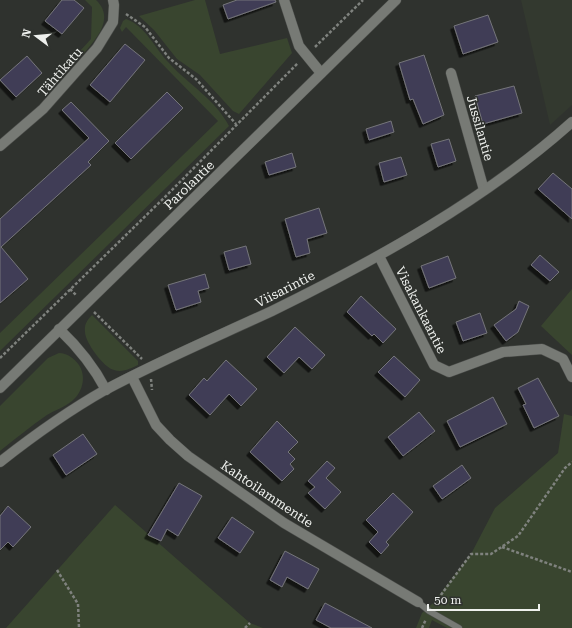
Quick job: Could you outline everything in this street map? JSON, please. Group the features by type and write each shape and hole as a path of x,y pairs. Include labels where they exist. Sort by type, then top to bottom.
{"street":[{"path":"284,0 299,46 321,73"},
{"name":"Parolantie","path":"0,388 396,0"},
{"name":"Tähtikatu","path":"0,146 43,109 97,48 113,22 114,3"},
{"name":"Jussilantie","path":"451,73 484,190"},
{"name":"Viisarintie","path":"0,462 65,415 106,390 148,368 272,310 379,256 484,190 527,160 572,122"},
{"name":"Visakankaantie","path":"379,256 434,365 449,372 503,352 542,349 563,359 572,377"},
{"path":"59,330 74,343 98,376 106,390"},
{"name":"Kahtoilammentie","path":"132,377 156,425 188,456 284,523 418,602"}],"lane":[{"path":"418,602 429,611 459,628"}],"path":[{"name":"Parolantie","path":"0,358 363,0"},
{"path":"114,3 145,27 169,58 196,80 236,124"},
{"path":"70,289 143,360 148,368 153,386 147,408"},
{"path":"429,611 471,554 491,554 518,536 565,468 572,462"},
{"path":"502,547 572,572"},
{"path":"57,570 78,604 79,628"},
{"path":"245,628 250,623"}],"shaded area":[{"path":"521,0 572,0 572,105 550,125"}],"green space":[{"path":"85,0 96,0 104,14 104,21 98,35 83,54 80,51 91,39 92,7"},
{"path":"195,0 205,0 220,54 287,38 292,53 239,114 233,111 200,75 177,59 154,30 139,16"},
{"path":"126,19 133,22 145,32 169,63 217,108 229,126 0,351 0,333 218,121 126,27 122,32 120,28 123,21"},
{"path":"572,289 572,355 541,326"},
{"path":"92,315 138,361 138,365 127,370 117,371 105,365 100,360 88,342 85,332 86,323"},
{"path":"59,353 73,358 79,365 83,375 81,389 76,398 47,415 0,451 0,406 48,358"},
{"path":"564,414 572,416 572,628 447,628 432,620 429,628 416,628 422,613 432,604 471,554 495,508 558,453"},
{"path":"115,505 250,623 263,628 6,628"}],"building":[{"path":"62,0 74,0 84,8 62,34 45,21"},
{"path":"237,0 275,0 276,2 228,19 223,5"},
{"path":"488,15 498,42 463,54 454,26"},
{"path":"125,44 145,60 110,102 90,85"},
{"path":"424,55 444,115 423,124 413,99 410,100 399,63"},
{"path":"27,56 42,73 16,97 0,80"},
{"path":"514,86 522,113 483,124 475,96"},
{"path":"167,92 183,108 131,159 115,143"},
{"path":"71,102 109,141 88,162 91,165 1,247 28,279 0,303 0,219 89,138 62,110"},
{"path":"391,121 394,132 369,140 366,129"},
{"path":"449,139 456,161 438,167 431,144"},
{"path":"292,153 296,167 269,175 265,162"},
{"path":"401,157 407,175 384,182 379,163"},
{"path":"553,173 572,189 572,219 538,189"},
{"path":"319,208 327,233 307,239 310,253 296,257 285,219"},
{"path":"246,246 251,264 229,270 224,252"},
{"path":"540,255 559,272 550,281 531,265"},
{"path":"448,256 456,278 429,288 421,266"},
{"path":"205,274 209,288 198,291 201,302 176,310 168,285"},
{"path":"361,296 396,329 383,343 374,334 372,336 347,312"},
{"path":"519,301 529,306 518,332 506,341 494,325 516,309"},
{"path":"480,313 487,333 463,341 456,322"},
{"path":"295,327 325,355 312,369 299,357 284,373 267,357"},
{"path":"394,356 420,380 405,397 378,372"},
{"path":"226,360 257,389 241,406 229,394 210,415 189,395 204,378 207,381"},
{"path":"538,378 559,416 534,428 523,405 526,404 518,388"},
{"path":"493,397 507,424 460,447 447,421"},
{"path":"419,412 435,431 403,456 388,437"},
{"path":"277,421 298,442 288,452 295,459 290,464 294,469 282,481 250,452"},
{"path":"83,434 97,454 66,475 53,455"},
{"path":"327,461 335,468 326,478 341,492 325,509 308,493 315,487 308,481"},
{"path":"462,465 471,478 442,499 433,486"},
{"path":"179,483 202,496 178,536 167,529 161,541 148,535"},
{"path":"393,493 413,512 386,542 389,545 381,554 369,542 378,532 366,520"},
{"path":"8,506 31,527 13,547 8,542 0,550 0,516"},
{"path":"232,517 254,532 240,553 218,538"},
{"path":"285,551 319,569 308,589 287,577 282,587 270,580"},
{"path":"325,603 372,628 331,628 316,620"}]}
